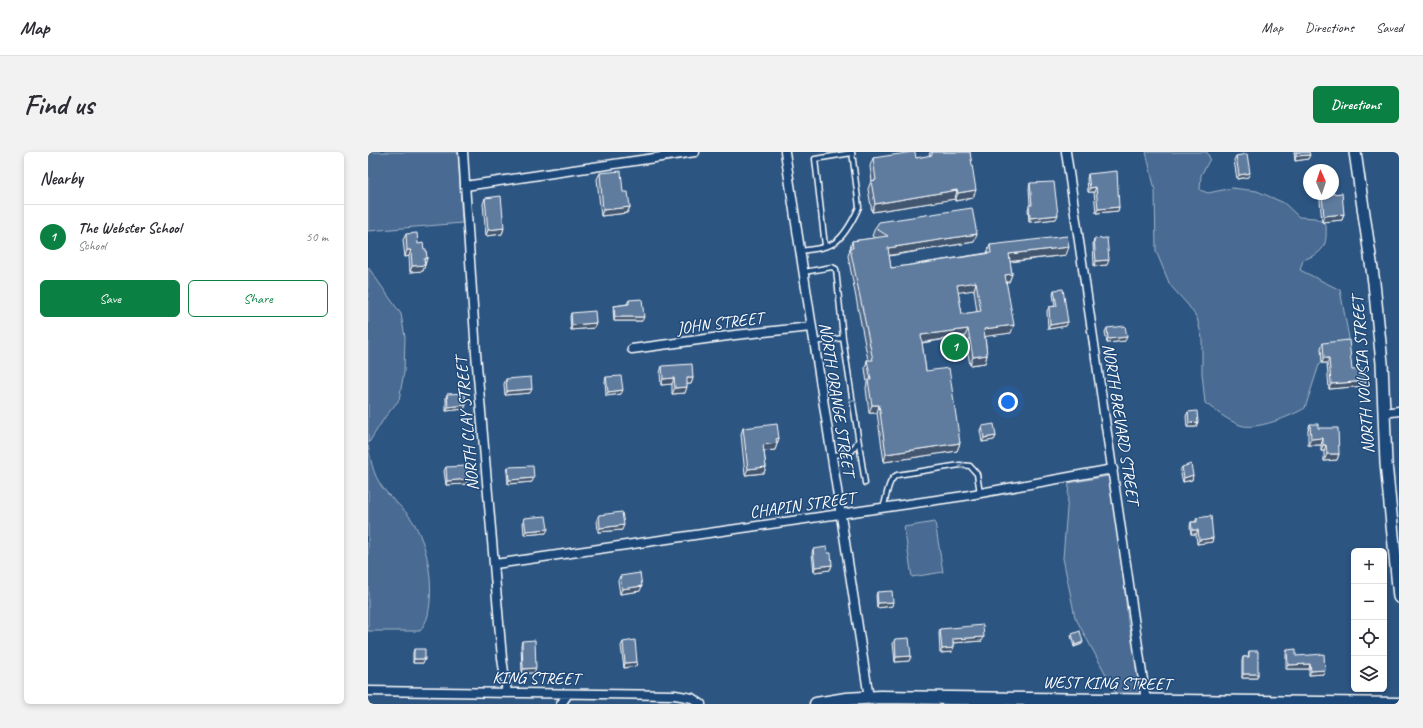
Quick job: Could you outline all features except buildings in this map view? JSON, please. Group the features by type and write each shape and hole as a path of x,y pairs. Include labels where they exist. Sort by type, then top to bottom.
{"main road":[{"name":"NORTH VOLUSIA STREET","path":"1355,152 1374,282 1382,363 1386,463 1396,528 1399,597"},
{"name":"WEST KING STREET","path":"816,704 846,699 869,698 1082,702 1146,701 1399,704"}],"street":[{"name":"NORTH CLAY STREET","path":"462,152 476,353 502,658 507,693"},
{"path":"465,186 695,152"},
{"name":"NORTH ORANGE STREET","path":"785,152 813,342 869,698"},
{"name":"NORTH BREVARD STREET","path":"1066,152 1099,387 1113,469 1146,701"},
{"name":"JOHN STREET","path":"632,349 735,335 811,327"},
{"path":"1384,413 1399,411"},
{"name":"CHAPIN STREET","path":"494,564 883,509 980,494 1113,469"},
{"name":"KING STREET","path":"368,691 684,696 701,704"},
{"path":"561,704 568,694"}],"lane":[{"path":"800,251 825,246 839,238 856,215 859,207 852,153 814,159 825,246"},
{"path":"803,272 832,267 836,269 843,338 865,483"},
{"path":"813,342 843,338"},
{"path":"831,456 852,451 858,441"},
{"path":"883,509 893,477 897,475 960,465 970,466 977,474 980,494"}],"shaded area":[{"path":"368,152 458,152 462,223 368,231"},
{"path":"1146,152 1207,152 1210,159 1201,175 1200,190 1208,193 1232,188 1257,191 1284,203 1299,217 1315,218 1326,224 1326,238 1323,247 1316,254 1303,260 1300,270 1340,290 1349,338 1339,353 1319,365 1305,408 1273,422 1255,426 1247,426 1231,421 1205,403 1202,373 1202,338 1197,318 1188,305 1170,285 1156,251 1155,190"},
{"path":"368,267 401,314 405,337 404,372 399,400 385,417 368,444"},
{"path":"368,445 372,464 379,482 412,520 424,546 429,569 430,604 425,623 420,631 368,631"},
{"path":"1109,476 1122,562 1128,622 1134,647 1141,695 1117,695 1075,617 1063,558 1069,483"},
{"path":"935,522 943,572 912,577 904,527"}],"place":[{"name":"The Webster School","path":"955,347"}]}
